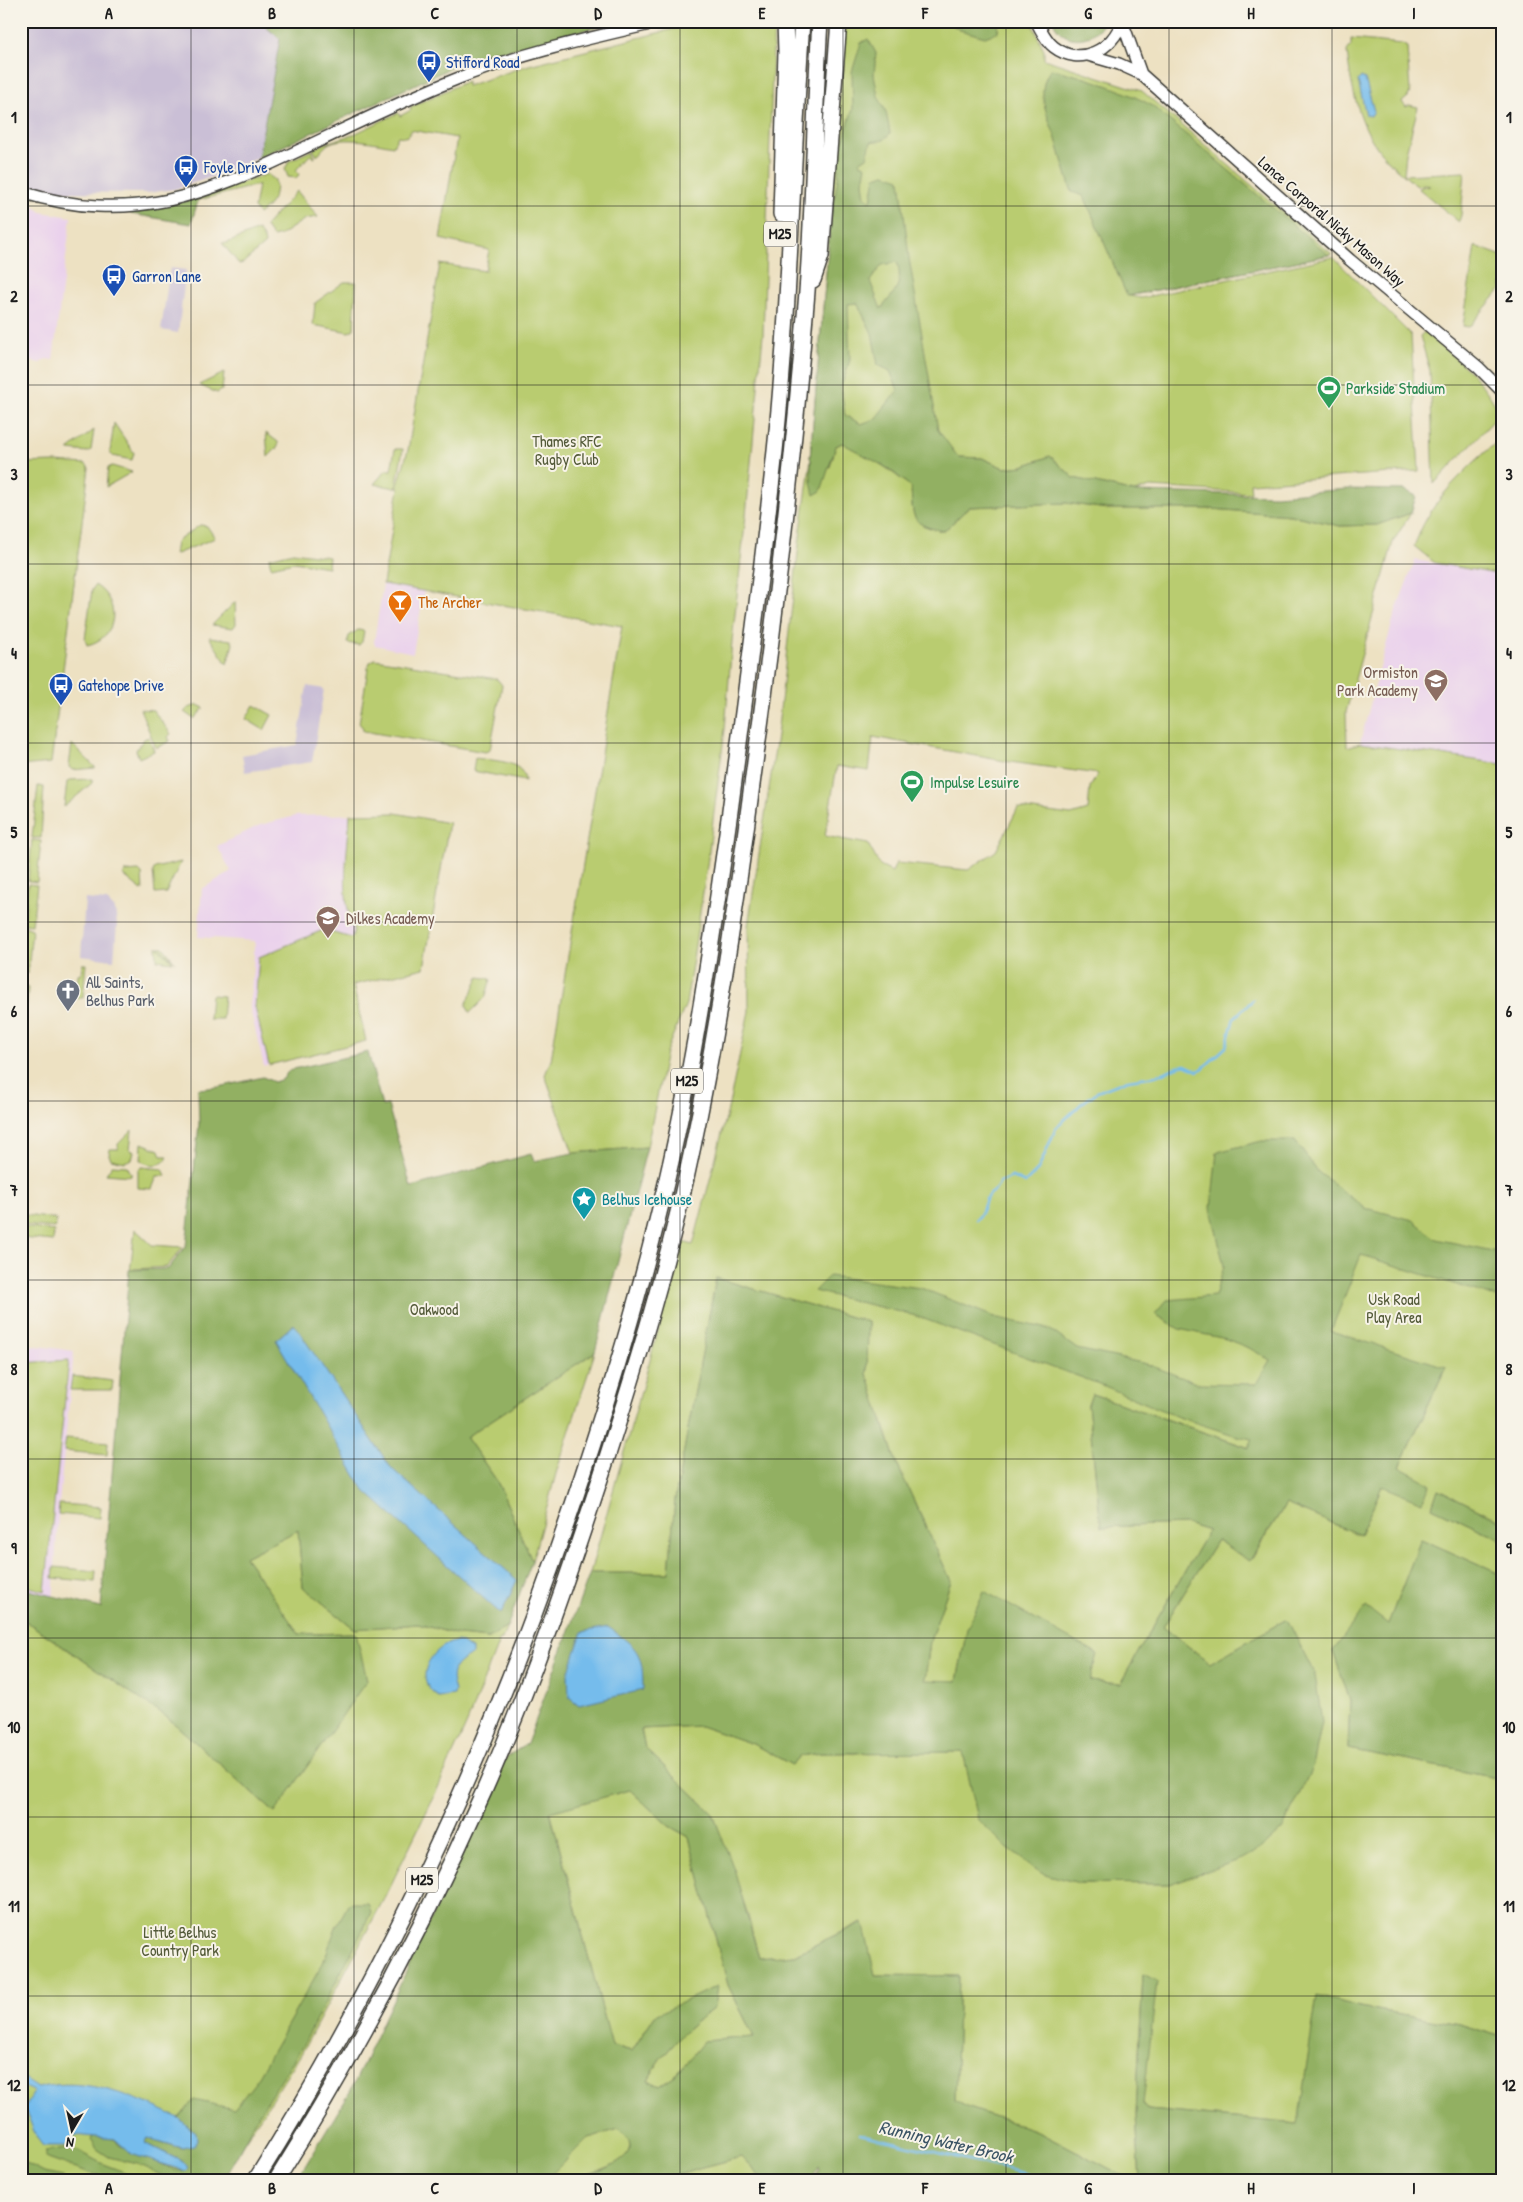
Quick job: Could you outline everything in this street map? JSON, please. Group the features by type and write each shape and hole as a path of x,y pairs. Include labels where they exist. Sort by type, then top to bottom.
{"highway":[{"name":"M25","path":"758,587 778,282 785,97 785,21"},
{"name":"M25","path":"793,21 798,100"},
{"name":"M25","path":"255,2181 344,2032 403,1918 454,1812 523,1647 557,1554 598,1429 648,1255 667,1181 686,1084 724,852 775,448 783,354 802,21"},
{"name":"M25","path":"276,2181 380,2003 421,1924 485,1789 523,1698 558,1603 645,1338 670,1243 693,1147 733,920 773,627 806,300 820,21"},
{"name":"M25","path":"812,191 831,21"},
{"name":"M25","path":"806,300 820,256 839,21"}],"main road":[{"path":"21,192 61,202 100,206 146,204 185,198 244,177 413,98 484,69 551,47 663,21"},
{"path":"1088,56 1105,47 1114,38 1122,21"},
{"name":"Lance Corporal Nicky Mason Way","path":"1122,21 1141,74"},
{"name":"Lance Corporal Nicky Mason Way","path":"1038,22 1044,37 1054,47 1067,54 1088,56 1119,64 1141,74 1350,260 1478,367 1502,391"}],"shaded area":[{"path":"259,21 280,39 258,158 215,176 175,189 147,193 61,192 36,187 21,179 21,22"},
{"path":"21,202 31,204 41,212 71,217 53,360 46,359 40,363 21,359"},
{"path":"170,268 186,270 178,333 161,330"},
{"name":"Ormiston Park Academy","path":"1415,560 1502,575 1502,764 1360,743 1394,616"},
{"path":"383,584 424,591 413,653 375,645"},
{"path":"307,686 324,689 312,762 245,772 242,755 297,745"},
{"name":"Dilkes Academy","path":"395,813 449,823 424,968 352,985 366,1041 264,1066 250,1008 255,941 198,937 202,889 231,871 217,846 260,825 296,816"},
{"path":"85,899 107,901 115,909 117,924 114,960 81,956"},
{"path":"37,1346 74,1351 58,1514 53,1603 21,1607 21,1348"}],"green space":[{"path":"259,21 619,21 461,63 258,158 280,39"},
{"name":"Thames RFC Rugby Club","path":"706,21 774,21 763,335 725,729 686,1004 666,1052 647,1147 573,1153 545,1075 551,1060 622,626 383,584 399,488 397,488 408,450 440,264 485,271 489,250 440,239 457,138 411,130 409,135 405,137 398,136 393,146 360,140 342,140 328,144 317,156 313,149 326,143 352,135 398,113 400,116 411,110 410,107 467,81 467,86 529,65"},
{"name":"Usk Road Play Area","path":"845,21 947,21 960,30 998,32 998,21 1031,21 1044,50 1044,59 1142,91 1332,254 1129,296 1141,298 1333,257 1411,335 1419,471 1250,483 1251,493 1150,487 1134,492 1074,478 1050,456 1023,466 1004,468 982,458 958,457 830,433 830,467 836,446 842,443 869,457 887,468 911,487 913,513 919,522 933,529 944,531 969,507 1066,503 1107,509 1212,509 1291,515 1340,526 1377,525 1411,513 1393,542 1346,712 1347,747 1360,743 1502,764 1502,1521 1438,1489 1432,1507 1502,1540 1502,1575 1421,1539 1388,1624 1333,1651 1350,1701 1348,1749 1502,1779 1502,2037 1459,2024 1365,2008 1317,1997 1299,2124 1148,2110 1143,2104 1143,1974 1136,2114 1140,2181 1133,2181 1040,2132 966,2107 955,2100 959,1976 875,1975 862,1922 794,1955 759,1958 747,1912 713,1814 645,1748 641,1729 700,1726 753,1744 792,1765 800,1756 821,1753 963,1752 979,1819 1007,1848 1079,1883 1169,1884 1287,1619 1210,1663 1163,1627 1217,1540 1250,1561 1286,1504 1360,1535 1382,1486 1399,1467 1446,1367 1250,1448 1092,1394 1088,1405 1101,1527 1186,1524 1208,1531 1120,1684 1089,1681 967,1629 957,1682 925,1681 930,1641 951,1581 896,1462 867,1374 868,1322 716,1278 675,1499 669,1573 590,1573 683,1242 693,1245 727,1114 749,1011 748,926 777,736 799,544 811,459","holes":["873,737 1010,762 1098,774 1090,787 1088,810 1071,815 1018,808 996,851 968,870 896,863 892,872 880,866 868,844 825,836 837,766 869,771"]},
{"path":"947,21 998,21 998,32 985,37 960,30"},
{"path":"1053,21 1105,21 1094,34 1078,39 1063,35"},
{"path":"868,39 876,53 874,74 878,96 886,112 890,133 884,140 871,142 867,157 859,162 866,166 863,182 865,197 871,201 875,177 885,174 900,179 909,258 938,430 958,457 982,458 1004,468 1023,466 1050,456 1074,478 1134,492 1276,495 1347,489 1405,490 1416,496 1411,513 1377,525 1340,526 1291,515 1212,509 1107,509 1066,503 969,507 944,531 919,523 913,513 911,487 889,469 842,443 836,446 821,491 814,495 811,482 810,458 831,216 838,178 839,152 853,109 852,72 861,43","holes":["897,262 899,270 897,288 881,309 870,281 882,265","857,303 872,333 878,365 890,371 898,390 875,419 861,424 845,415 841,387 850,360 848,304"]},
{"path":"1351,39 1402,44 1407,47 1410,91 1408,97 1402,102 1406,107 1409,105 1418,107 1406,153 1404,175 1465,172 1459,222 1418,188 1430,185 1417,186 1395,168 1370,136 1356,101 1350,75 1347,51 1351,46"},
{"path":"1051,69 1127,93 1151,105 1329,255 1127,296 1084,196 1072,192 1044,104 1043,86"},
{"path":"312,150 315,158 310,155 296,170 299,175 296,178 288,177 285,169 289,161"},
{"path":"267,174 275,180 275,191 273,199 259,214 254,208 258,185 199,200 199,198"},
{"path":"297,191 318,217 305,219 281,235 273,237 265,226"},
{"path":"199,198 191,224 131,214 131,210 158,207"},
{"path":"258,230 265,244 243,263 239,264 222,243 227,243"},
{"path":"1475,246 1502,256 1502,288 1469,327 1463,326"},
{"path":"344,282 356,282 354,329 349,332 313,325 315,303"},
{"path":"1424,332 1473,375 1496,406 1494,420 1434,484 1430,371 1420,336"},
{"path":"224,373 222,390 217,393 199,385"},
{"path":"114,423 134,453 132,460 112,456 110,452"},
{"path":"94,430 91,450 88,452 68,450"},
{"path":"266,433 278,442 278,447 268,457"},
{"path":"1502,437 1502,575 1435,563 1414,546 1425,521 1434,506 1452,485"},
{"path":"395,449 403,449 396,488 374,484 386,470 391,470"},
{"path":"55,462 86,464 89,468 51,763 21,766 21,463"},
{"path":"112,466 132,472 106,487 108,468"},
{"path":"200,525 207,526 215,538 174,555 176,542"},
{"path":"293,552 329,557 328,567 294,562 271,567 269,558"},
{"path":"95,585 109,600 113,618 105,635 98,641 87,645 85,639 92,590"},
{"path":"235,602 236,624 233,628 212,625"},
{"path":"358,630 364,631 362,642 359,645 347,643 349,636"},
{"path":"209,637 231,640 233,644 227,664"},
{"path":"375,659 497,679 502,685 490,750 485,752 363,731 359,723 369,663"},
{"path":"198,705 204,708 194,719 184,712 188,708"},
{"path":"254,705 272,715 264,730 246,719"},
{"path":"140,709 153,710 171,734 168,737 170,741 156,748"},
{"path":"149,737 154,751 139,758 136,750 144,739"},
{"path":"72,744 95,768 72,770 69,767"},
{"path":"475,758 506,762 513,765 523,774 525,781 473,771"},
{"path":"92,779 92,783 64,807 67,782 70,780"},
{"path":"38,786 44,787 41,838 32,838"},
{"name":"Dilkes Academy","path":"395,813 449,823 424,968 353,985 366,1041 269,1065 255,1007 259,957 323,930 352,938 354,930 349,916 346,888 346,858 350,814"},
{"path":"32,840 41,841 37,882 28,881"},
{"path":"181,862 166,893 155,894 153,871 155,868"},
{"path":"139,871 142,874 143,891 123,875 125,872"},
{"path":"28,884 37,885 32,925 24,924"},
{"path":"24,926 32,929 28,973 21,973"},
{"path":"156,947 163,947 175,962 159,948 173,962 157,960"},
{"path":"82,964 86,964 83,998 76,998 78,974 81,973"},
{"path":"479,977 491,979 485,998 470,1013 466,1005"},
{"path":"21,985 28,988 23,1054 21,1054"},
{"path":"211,995 224,996 222,1019 209,1019"},
{"name":"Oakwood","path":"368,1052 382,1106 388,1105 411,1187 531,1154 534,1161 573,1153 647,1147 595,1352 466,1437 497,1481 532,1561 507,1627 489,1638 459,1635 418,1624 355,1629 303,1587 298,1530 245,1557 299,1634 356,1633 367,1680 275,1813 168,1718 21,1618 21,1588 101,1608 129,1270 168,1269 186,1246 199,1124 198,1089 219,1087 263,1077 274,1082 283,1079 289,1070","holes":["294,1325 391,1468 276,1340"]},
{"path":"132,1130 130,1150 134,1151 132,1159 125,1162 111,1159 109,1155 110,1149 118,1149 118,1144"},
{"path":"1262,1141 1295,1141 1318,1172 1365,1208 1413,1220 1436,1239 1502,1253 1502,1299 1361,1255 1331,1331 1446,1367 1399,1467 1431,1484 1422,1502 1382,1486 1360,1535 1286,1504 1249,1561 1217,1540 1163,1627 1210,1663 1287,1619 1315,1675 1322,1722 1313,1766 1282,1830 1262,1848 1242,1859 1169,1884 1079,1883 1041,1873 1007,1848 978,1819 963,1752 821,1753 800,1756 792,1765 753,1744 700,1726 641,1729 645,1748 713,1814 735,1872 759,1958 794,1955 863,1922 875,1975 959,1976 955,2100 966,2107 1040,2132 1133,2181 813,2181 819,2169 818,2166 811,2181 764,2181 741,2157 651,2181 570,2181 597,2172 626,2156 630,2149 629,2141 619,2129 588,2138 551,2175 553,2181 296,2181 351,2090 506,1757 527,1744 590,1573 669,1573 675,1499 716,1278 868,1322 867,1374 896,1462 951,1581 930,1641 925,1680 957,1681 967,1629 984,1591 1097,1654 1090,1681 1120,1684 1208,1531 1186,1524 1101,1527 1088,1405 1092,1394 1249,1448 1253,1439 1237,1436 1178,1417 1107,1387 916,1316 814,1291 829,1276 921,1288 994,1317 1049,1329 1077,1349 1147,1364 1196,1383 1256,1384 1270,1360 1249,1348 1226,1339 1179,1329 1155,1314 1167,1300 1215,1296 1224,1266 1211,1208 1217,1152","holes":["630,1790 669,1826 689,1837 728,1985 754,2037 704,2041 674,2077 660,2086 648,2080 654,2069 677,2040 714,2008 717,1986 655,2015 632,2051 612,2046 550,1812"]},
{"path":"142,1143 159,1150 161,1156 168,1156 166,1160 160,1164 148,1164 141,1161"},
{"path":"112,1165 127,1166 131,1176 106,1174"},
{"path":"142,1167 163,1169 166,1176 157,1176 152,1189 138,1188 138,1170"},
{"path":"25,1215 56,1219 55,1228 23,1225"},
{"path":"24,1227 54,1231 53,1241 22,1238"},
{"path":"135,1229 152,1245 183,1247 167,1267 134,1269 130,1272"},
{"path":"595,1352 557,1470 532,1561 497,1481 466,1437"},
{"path":"69,1360 45,1591 21,1585 21,1363"},
{"path":"72,1376 113,1381 112,1390 70,1390"},
{"path":"66,1438 108,1442 107,1455 64,1451"},
{"path":"1438,1489 1502,1521 1502,1540 1432,1507"},
{"path":"59,1504 101,1507 100,1518 58,1514"},
{"name":"Little Belhus Country Park","path":"298,1530 303,1587 355,1629 418,1624 459,1635 489,1638 507,1627 502,1639 500,1639 467,1723 386,1895 301,2054 219,2181 21,2181 21,1618 168,1718 275,1813 356,1633 299,1634 245,1557"},
{"path":"1421,1539 1502,1575 1502,1779 1348,1749 1350,1701 1333,1651 1366,1607 1388,1624"},
{"path":"54,1567 96,1571 95,1582 53,1578"},
{"path":"630,1790 669,1826 689,1837 728,1985 754,2037 705,2041 674,2077 660,2086 648,2080 661,2058 685,2031 714,2008 655,2015 632,2051 612,2046 550,1811"},
{"path":"349,1903 368,1903 371,1912 363,1930 302,2047 260,2112 223,2181 174,2181 137,2164 109,2157 97,2149 91,2140 93,2136 115,2139 119,2145 175,2170 184,2171 188,2169 185,2163 145,2143 148,2138 182,2148 196,2132 179,2118 194,2100 234,2109 253,2085 323,1963 336,1927"},
{"path":"1143,1974 1157,1981 1143,2104 1148,2110 1298,2124 1317,1996 1365,2008 1459,2024 1502,2037 1502,2181 1140,2181 1136,2114"},
{"path":"619,2129 629,2139 630,2147 627,2155 618,2163 570,2181 553,2181 550,2175 588,2138"},
{"path":"66,2148 78,2151 103,2164 148,2181 113,2181 45,2157 45,2151"},
{"path":"741,2157 764,2181 651,2181"},
{"path":"21,2161 44,2173 63,2177 65,2181 21,2181"}],"water":[{"path":"1361,77 1365,79 1374,111 1371,116 1366,115 1358,81"},
{"path":"294,1324 391,1468 517,1580 501,1614 364,1490 276,1340"},
{"path":"608,1627 627,1641 637,1652 642,1667 643,1690 579,1705 569,1697 568,1674 582,1632"},
{"path":"458,1641 472,1649 472,1655 461,1661 454,1669 452,1678 455,1690 454,1695 439,1697 430,1690 426,1682 425,1673 428,1664 432,1656 440,1649"},
{"path":"21,2077 38,2088 74,2084 111,2091 129,2096 179,2118 196,2132 197,2139 194,2146 182,2148 148,2138 145,2143 185,2163 188,2168 185,2171 131,2154 115,2139 75,2135 67,2146 43,2146 24,2109 34,2092 21,2085"}],"waterway":[{"path":"976,1220 982,1212 987,1197 1000,1182 1012,1177 1025,1183 1038,1170 1056,1128 1081,1104 1097,1092 1128,1080 1155,1076 1185,1065 1198,1071 1202,1069 1226,1047 1234,1018 1253,1000"},
{"name":"Running Water Brook","path":"860,2134 1056,2181"}],"place":[{"name":"Stifford Road","path":"429,83"},
{"name":"Foyle Drive","path":"186,188"},
{"name":"Garron Lane","path":"114,297"},
{"name":"Parkside Stadium","path":"1329,409"},
{"name":"The Archer","path":"400,623"},
{"name":"Ormiston Park Academy","path":"1436,702"},
{"name":"Gatehope Drive","path":"61,706"},
{"name":"Impulse Lesuire","path":"912,803"},
{"name":"Dilkes Academy","path":"328,939"},
{"name":"All Saints, Belhus Park","path":"68,1012"},
{"name":"Belhus Icehouse","path":"584,1220"}]}
